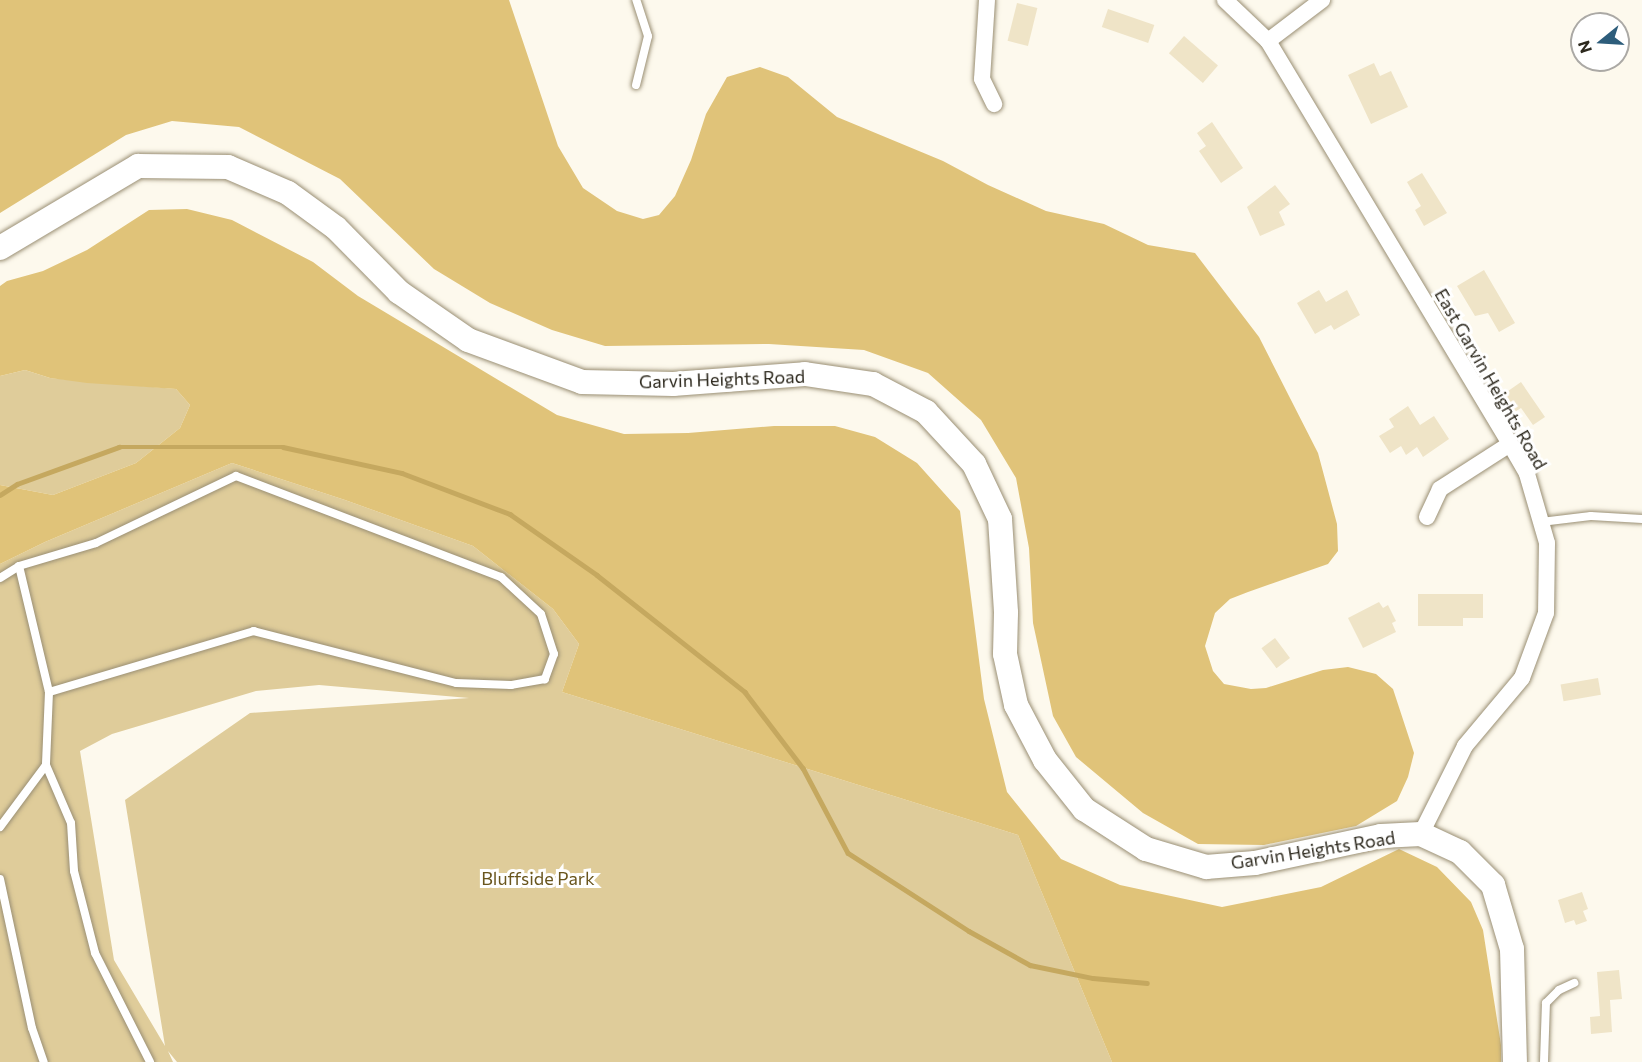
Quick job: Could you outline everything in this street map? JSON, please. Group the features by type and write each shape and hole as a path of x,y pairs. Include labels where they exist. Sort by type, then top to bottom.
{"main road":[{"name":"Garvin Heights Road","path":"0,248 138,166 228,167 288,193 298,200 336,228 399,292 468,340 582,382 674,384 805,374 873,384 926,412 974,464 1000,519 1006,613 1005,654 1016,705 1045,760 1084,809 1146,849 1206,867 1255,863 1381,836 1421,834 1460,852 1493,885 1512,949 1515,1062"}],"street":[{"path":"987,0 982,79 994,104"},
{"name":"East Garvin Heights Road","path":"1225,0 1268,41 1510,444 1527,474 1547,543 1546,613 1522,678 1465,746 1421,834"},
{"path":"1268,41 1322,0"},
{"path":"1427,517 1440,489 1510,444"}],"lane":[{"path":"636,0 648,36 636,85"},
{"path":"0,578 19,566 96,543 236,476 501,577 541,614 554,654 545,679 511,685 456,683 254,631 49,692"},
{"path":"1541,522 1591,516 1642,519"},
{"path":"19,566 49,692 45,765 71,823 74,871 95,953 150,1062"},
{"path":"0,827 45,765"},
{"path":"0,879 32,1028 45,1062"},
{"path":"1544,1062 1546,1004 1559,990 1574,983"}],"green space":[{"path":"25,370 50,378 176,389 190,405 180,428 136,463 53,495 0,485 0,376"},
{"name":"Bluffside Park","path":"232,463 345,500 473,546 553,609 579,644 562,692 1018,835 1112,1062 177,1062 168,1051 173,1062 0,1062 0,564 45,542","holes":["319,685 469,698 250,713 125,800 165,1046 114,960 80,751 112,734 256,691"]}],"shaded area":[{"path":"0,0 509,0 558,146 583,188 617,211 643,219 659,215 675,196 691,160 706,114 727,77 760,67 788,77 837,117 943,161 988,185 1046,211 1104,224 1148,245 1195,253 1259,337 1318,453 1337,524 1338,551 1328,564 1230,599 1215,613 1205,646 1213,671 1224,684 1251,689 1266,688 1323,670 1348,667 1376,674 1393,689 1414,753 1408,777 1397,801 1356,826 1264,845 1198,844 1143,813 1076,757 1053,716 1033,623 1029,548 1016,478 981,420 928,373 864,350 769,344 605,346 552,330 490,303 434,269 340,179 239,127 172,121 126,135 0,213"},
{"path":"187,209 232,220 313,262 358,296 557,415 624,434 688,433 774,426 835,426 875,437 917,463 960,511 984,699 1007,792 1061,859 1120,885 1222,907 1321,887 1399,849 1437,867 1471,902 1483,930 1501,1045 1501,1062 1112,1062 1018,835 562,692 579,644 553,609 473,546 345,500 232,463 45,542 0,564 0,485 53,495 136,463 180,428 190,405 176,389 87,383 50,378 25,370 0,376 0,286 7,281 43,271 87,250 149,210"}],"building":[{"path":"1017,3 1037,8 1028,46 1008,41"},
{"path":"1108,9 1154,25 1148,43 1102,27"},
{"path":"1184,36 1218,66 1203,83 1169,53"},
{"path":"1374,63 1380,76 1391,71 1408,107 1371,124 1348,75"},
{"path":"1212,122 1243,168 1221,183 1199,151 1206,146 1197,133"},
{"path":"1422,173 1447,213 1424,226 1415,210 1421,206 1407,182"},
{"path":"1275,185 1290,204 1279,212 1285,225 1260,236 1247,207"},
{"path":"1484,270 1515,323 1499,332 1488,313 1475,316 1457,286"},
{"path":"1319,290 1326,302 1347,290 1360,315 1334,330 1331,325 1315,334 1297,303"},
{"path":"1521,382 1545,417 1533,425 1521,408 1510,415 1498,398"},
{"path":"1408,406 1420,425 1434,416 1449,439 1423,457 1417,447 1406,455 1401,446 1390,453 1379,436 1394,427 1389,419"},
{"path":"1418,594 1483,594 1483,618 1463,618 1463,626 1418,626"},
{"path":"1379,602 1383,608 1388,605 1396,621 1392,623 1396,632 1363,648 1348,618"},
{"path":"1275,638 1290,658 1276,668 1261,648"},
{"path":"1598,678 1601,695 1564,701 1561,685"},
{"path":"1582,892 1588,909 1583,911 1587,921 1576,925 1574,920 1565,923 1558,900"},
{"path":"1619,970 1622,999 1610,1000 1612,1032 1591,1034 1590,1017 1600,1016 1597,972"}],"waterway":[{"path":"0,495 17,484 119,447 283,447 402,473 510,514 597,575 745,692 803,768 848,853 969,931 1030,965 1093,978 1147,983"}]}
